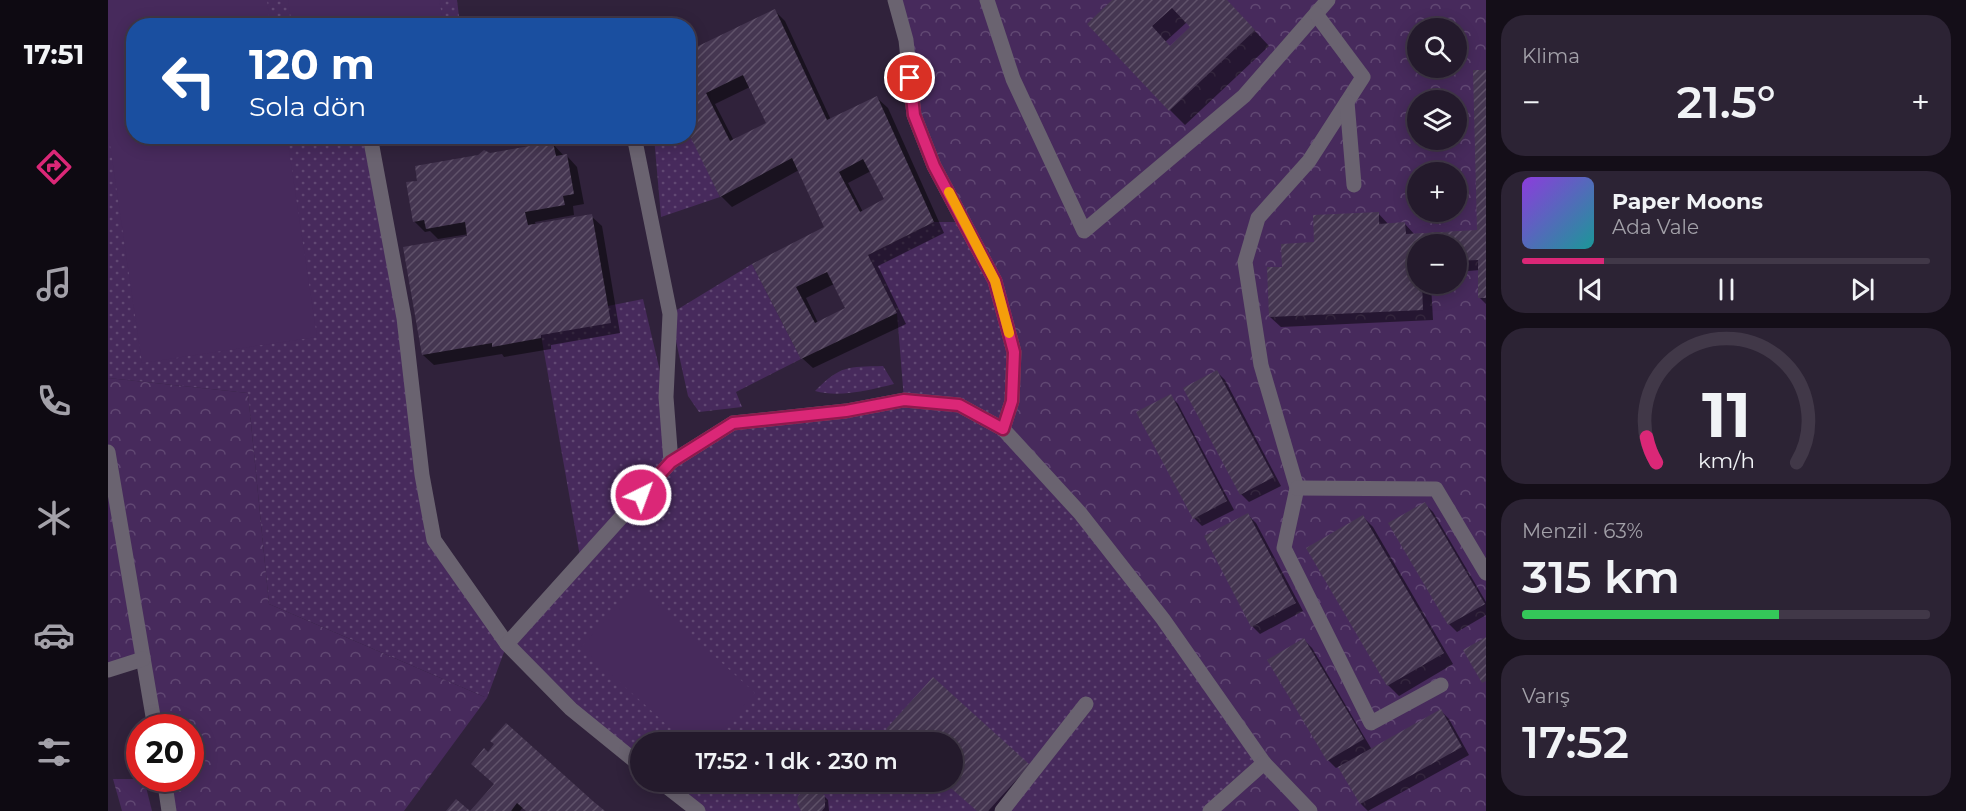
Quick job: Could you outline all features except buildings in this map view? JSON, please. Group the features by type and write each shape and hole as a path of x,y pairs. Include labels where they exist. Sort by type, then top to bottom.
{"lane":[{"path":"895,0 906,40 914,115 934,166 995,281 1014,352 1012,401 1003,429"},
{"path":"987,0 1013,79 1084,231 1244,96 1328,0"},
{"path":"1316,14 1363,77 1309,161 1258,218 1245,262 1261,365 1297,488 1284,548 1371,723 1441,685"},
{"path":"1347,102 1354,185"},
{"path":"371,144 404,318 422,475 434,540 507,644 571,709 630,757"},
{"path":"636,144 670,314 666,397 671,462"},
{"path":"507,644 671,462 733,423 846,411 904,400 959,405 1003,429 1080,513 1163,619 1264,763 1310,811"},
{"path":"108,452 153,714"},
{"path":"1297,488 1436,489 1486,573"},
{"path":"108,670 143,659"},
{"path":"1002,811 1086,704"},
{"path":"1210,811 1264,763"},
{"path":"166,792 169,811"},
{"path":"674,792 698,811"}],"green space":[{"path":"108,0 457,0 459,18 126,18 126,144 371,144 434,540 507,643 581,562 541,335 608,306 643,299 666,397 671,461 733,423 904,400 897,313 868,255 934,222 965,222 1080,513 1264,763 1210,811 698,811 674,792 963,792 963,732 630,732 630,756 507,644 487,698 269,604 248,393 108,378"},
{"path":"108,0 267,0 269,18 126,18 126,144 288,144 317,337 142,363 108,131"},
{"path":"288,0 439,0 443,18 291,18"},
{"path":"895,0 1486,0 1486,811 1210,811 1264,764 1163,619 1003,429 1014,352 995,281 914,115"},
{"path":"655,144 695,144 720,197 661,217"},
{"path":"752,264 801,359 736,392 742,407 699,412 688,396 670,314"},
{"path":"883,366 894,384 865,391 834,394 815,391 832,376 845,369"},
{"path":"108,378 248,393 269,604 487,698 404,811 169,811 166,792 204,792 204,714 153,714 143,659 108,670"},
{"path":"637,586 755,693 719,732 675,732 581,647"},
{"path":"113,779 126,779 126,792 147,792 152,811 122,811"}],"slow traffic":[{"path":"949,192 995,281 1009,333"}],"route":[{"path":"641,495 671,462 733,423 846,411 904,400 959,405 1003,429 1012,401 1014,352 995,281 934,166 914,115 910,78"}]}
